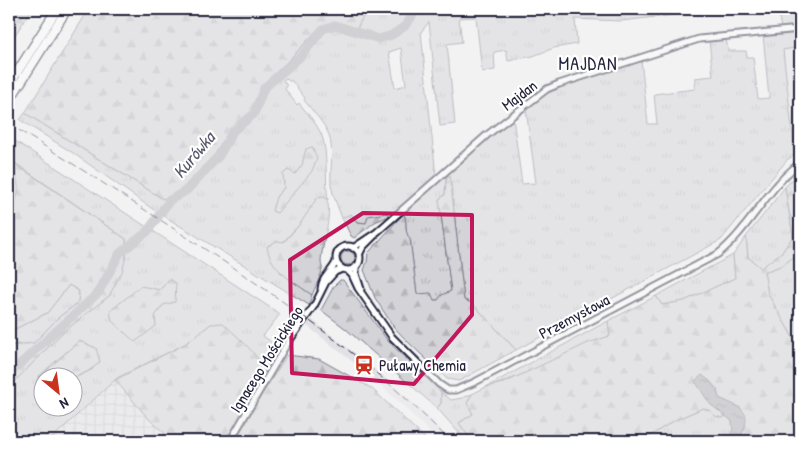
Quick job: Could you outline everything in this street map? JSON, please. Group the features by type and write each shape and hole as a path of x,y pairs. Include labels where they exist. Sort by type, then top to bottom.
{"highway":[{"path":"9,85 57,9"},
{"path":"9,102 67,9"}],"street":[{"name":"Majdan","path":"359,256 363,247 377,232 487,135 547,89 699,39 800,29"},
{"name":"Przemysłowa","path":"345,269 352,276 392,337 439,384 450,390 463,389 718,254 738,235 781,179 800,162"},
{"path":"9,178 9,192"},
{"name":"Majdan","path":"353,248 377,232"},
{"path":"346,247 353,248 359,256 356,266 345,269 336,262 339,250 346,247"},
{"name":"Ignacego Mościckiego","path":"322,290 323,280 336,262"},
{"name":"Przemysłowa","path":"356,266 356,274 362,292"},
{"name":"Ignacego Mościckiego","path":"230,441 285,347 314,306 322,290 334,273 345,269"}],"highlighted area":[{"path":"363,213 472,215 472,315 414,384 292,373 290,260"}],"shaded area":[{"path":"800,47 800,152 795,155 783,50"},
{"path":"313,316 311,319 378,372 421,410 452,441 439,441 367,373 306,325"},
{"path":"115,380 148,418 173,441 49,441 74,418 82,418 82,410"}],"green space":[{"path":"9,9 32,9 9,44"},
{"path":"89,9 367,9 356,30 335,23 321,26 261,86 250,114 231,128 215,154 179,192 163,199 25,113"},
{"path":"367,9 673,9 673,15 621,21 575,19 577,44 554,48 533,56 508,61 506,50 494,52 495,70 482,72 476,17 459,18 462,42 447,44 455,124 440,126 429,22 421,32 436,176 389,216 387,213 367,223 357,222 351,214 342,218 331,185 332,153 329,135 292,81 286,78 283,80 287,86 285,89 318,127 325,150 328,200 325,197 283,242 280,272 312,295 309,305 154,210 73,153 20,120 25,113 163,199 215,154 231,128 250,114 261,86 321,26 335,22 356,30","holes":["401,48 406,85 395,88 389,52","306,149 312,171 276,197 303,165"]},
{"path":"690,9 800,9 800,25 781,29 778,11 690,14"},
{"path":"800,31 800,47 783,50 795,155 788,159 721,240 516,350 472,303 464,300 450,176 446,177 445,195 439,199 451,291 442,295 438,300 417,294 410,240 404,214 448,172 513,118 522,184 536,183 526,109 548,91 641,60 648,124 657,124 654,94 695,89 695,78 713,76 709,40 726,38 728,51 746,51 747,57 753,57 758,99 769,98 763,34"},
{"path":"9,137 280,314 263,336 281,349 274,360 275,362 266,377 211,324 185,344 117,378 82,410 82,374 93,369 96,348 79,341 48,368 32,368 32,418 74,418 49,441 9,441 9,387 62,333 109,296 126,256 126,239 9,159","holes":["169,279 163,305 154,316 160,290"]},
{"path":"312,147 317,158 312,171 277,213 272,211 276,197 284,188 283,174 288,170 295,174 302,165 306,149"},
{"path":"12,162 126,239 126,256 122,272 109,296 62,333 9,387 9,346 34,343 59,317 78,303 79,291 69,285 47,313 9,332 9,213 18,194"},
{"path":"800,172 800,264 796,255 783,265 764,272 768,294 800,350 800,441 738,441 746,427 741,408 719,398 717,389 708,379 710,404 726,416 722,418 715,416 711,411 703,408 675,420 642,441 472,441 459,423 473,414 467,403 472,394 484,388 506,382 588,343 610,336 608,321 656,296 662,305 684,301 735,278 733,255 746,237 748,257 761,268 783,251 793,236 785,187"},
{"path":"450,176 464,300 472,303 516,350 459,381 447,379 393,326 375,298 364,270 368,253 404,214 410,239 417,294 431,293 434,300 438,300 442,295 451,291 439,199 445,195 446,177"},
{"path":"785,187 793,236 783,251 761,269 748,257 746,237"},
{"path":"325,197 329,210 321,262 322,269 312,295 278,269 269,254 267,246 277,241 284,242 300,224 317,198"},
{"path":"387,213 389,216 375,222 354,238 351,236 342,218 351,214 357,222 366,223 368,216"},
{"path":"345,251 351,251 355,258 351,265 345,265 341,261 341,255"},
{"path":"797,254 800,264 800,350 768,294 764,272 783,265"},
{"path":"733,255 735,278 684,301 662,305 656,296"},
{"path":"169,279 176,283 175,302 163,305 155,316 156,326 135,342 112,321 110,311 141,286 160,290"},
{"path":"340,280 343,280 388,341 441,392 441,403 437,408 346,329 321,310 334,286"},
{"path":"69,285 79,291 78,303 59,317 34,343 9,346 9,332 47,313"},
{"path":"608,321 610,336 516,377 484,388"},
{"path":"223,323 255,355 266,377 227,441 173,441 148,418 115,380 185,344 211,324"},
{"path":"79,341 96,348 100,362 82,374 82,368 49,368"},
{"path":"287,355 319,359 371,388 428,441 235,441"},
{"path":"441,392 451,400 472,394 468,403 473,414 459,423 472,441 466,441 437,408 441,403"},
{"path":"703,408 722,418 726,416 732,421 733,430 727,441 642,441 675,420"}],"water":[{"path":"702,375 713,385 719,398 741,409 745,414 743,432 738,441 727,441 733,430 732,421 710,404 695,381"}],"waterway":[{"name":"Kurówka","path":"9,374 98,293 120,253 147,232 170,200 187,190 219,156 233,131 254,114 264,88 302,55 323,29 335,25 379,39 392,35 405,26 417,9"}],"railway":[{"path":"9,124 231,266 329,335 391,385 450,441"}],"place":[{"name":"Puławy Chemia","path":"364,365"}],"district":[{"name":"MAJDAN","path":"588,64"}]}
